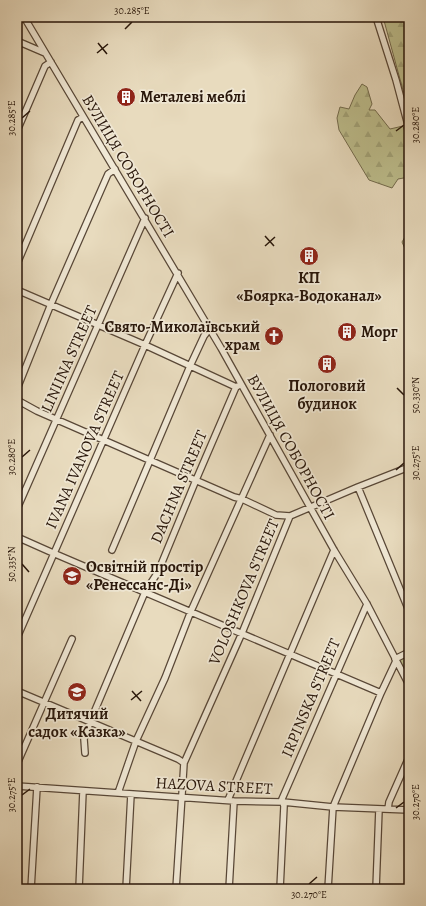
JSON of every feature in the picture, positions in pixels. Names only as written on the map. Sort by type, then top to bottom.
[{"type":"street","name":"ВУЛИЦЯ СОБОРНОСТІ","points":[[24,17],[210,328],[334,550],[366,604],[409,685]]},
{"type":"street","points":[[376,17],[396,80],[409,129]]},
{"type":"street","points":[[17,41],[46,54]]},
{"type":"street","points":[[17,131],[45,66],[51,62]]},
{"type":"street","points":[[17,264],[78,120],[83,117]]},
{"type":"street","points":[[17,389],[51,304],[108,174],[115,169]]},
{"type":"street","name":"LINIINA STREET","points":[[17,509],[145,218]]},
{"type":"street","name":"IVANA IVANOVA STREET","points":[[17,638],[53,553],[178,273]]},
{"type":"street","points":[[17,290],[145,345],[236,387],[242,384]]},
{"type":"street","points":[[112,550],[190,366],[204,336],[210,328]]},
{"type":"street","name":"DACHNA STREET","points":[[85,752],[84,739],[90,722],[145,592],[158,572],[236,387]]},
{"type":"street","points":[[17,400],[37,411],[276,515],[290,516]]},
{"type":"street","points":[[118,793],[136,741],[165,678],[191,611],[270,435]]},
{"type":"street","name":"VOLOSHKOVA STREET","points":[[176,889],[184,763],[242,633],[290,516],[358,486],[409,468]]},
{"type":"street","points":[[358,486],[409,611]]},
{"type":"street","points":[[17,537],[381,693]]},
{"type":"street","points":[[228,800],[289,653],[334,550]]},
{"type":"street","name":"IRPINSKA STREET","points":[[280,889],[284,806],[282,799],[366,604]]},
{"type":"street","points":[[17,764],[72,639]]},
{"type":"street","points":[[328,889],[333,807],[396,660],[409,652]]},
{"type":"street","points":[[17,691],[178,758],[184,763]]},
{"type":"street","points":[[388,809],[389,802],[409,757]]},
{"type":"street","name":"HAZOVA STREET","points":[[17,786],[234,801],[283,802],[333,807],[409,810]]},
{"type":"street","points":[[31,889],[37,788]]},
{"type":"street","points":[[79,889],[83,790]]},
{"type":"street","points":[[126,889],[131,794]]},
{"type":"street","points":[[230,889],[234,801]]},
{"type":"street","points":[[376,889],[379,809]]},
{"type":"green space","points":[[383,17],[409,17],[409,112]]},
{"type":"green space","points":[[362,84],[367,87],[372,104],[369,110],[375,110],[390,129],[403,126],[409,146],[409,177],[398,179],[392,188],[369,180],[339,130],[337,118],[340,107],[349,109]]},
{"type":"green space","points":[[409,230],[409,258],[402,242]]},
{"type":"green space","points":[[409,656],[409,679],[399,660]]},
{"type":"place","name":"Металеві меблі","points":[[126,97]]},
{"type":"place","name":"КП «Боярка-Водоканал»","points":[[309,256]]},
{"type":"place","name":"Морг","points":[[347,332]]},
{"type":"place","name":"Свято-Миколаївський храм","points":[[274,336]]},
{"type":"place","name":"Пологовий будинок","points":[[327,364]]},
{"type":"place","name":"Освітній простір «Ренессанс-Ді»","points":[[72,576]]},
{"type":"place","name":"Дитячий садок «Казка»","points":[[77,692]]}]
